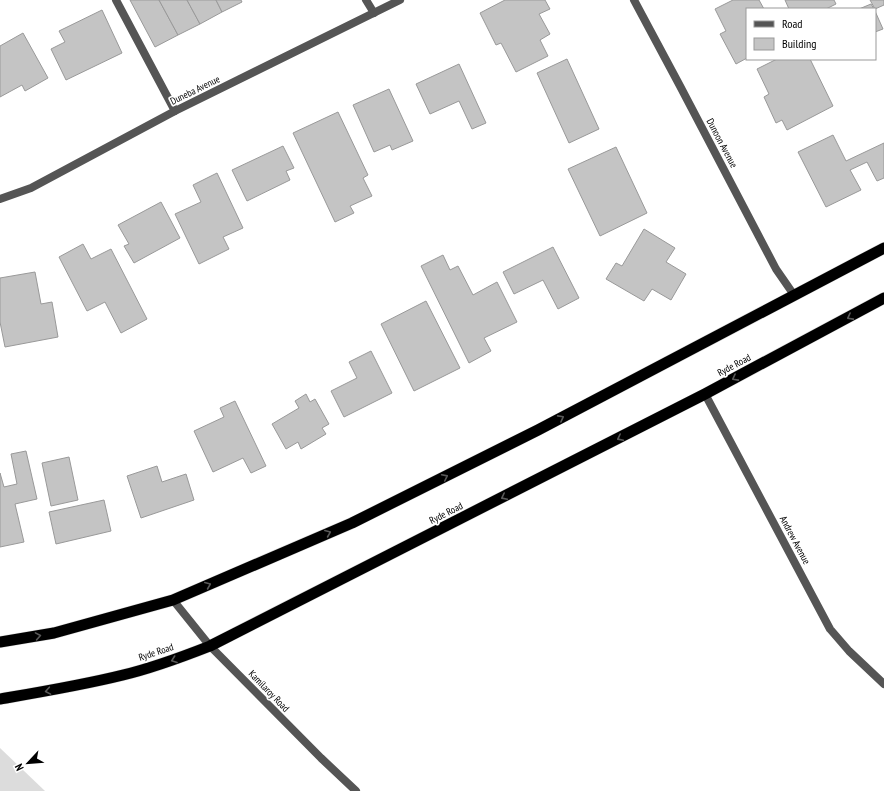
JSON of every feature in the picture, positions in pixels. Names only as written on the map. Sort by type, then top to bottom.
[{"type":"highway","points":[[0,642],[54,633],[173,600],[352,523],[538,430],[884,248]]},
{"type":"highway","name":"Ryde Road","points":[[0,699],[75,686],[125,675],[165,663],[210,646],[705,394],[884,298]]},
{"type":"street","points":[[116,0],[175,111]]},
{"type":"street","points":[[366,0],[374,13]]},
{"type":"street","name":"Duneba Avenue","points":[[0,199],[32,188],[175,111],[400,0]]},
{"type":"street","name":"Dunoon Avenue","points":[[634,0],[776,269],[794,295]]},
{"type":"street","name":"Andrew Avenue","points":[[705,394],[830,629],[849,651],[884,684]]},
{"type":"street","name":"Kamilaroy Road","points":[[173,600],[210,646],[321,758],[356,791]]},
{"type":"shaded area","points":[[0,748],[45,791],[0,791]]},
{"type":"building","points":[[130,0],[159,0],[178,35],[155,47]]},
{"type":"building","points":[[159,0],[187,0],[200,24],[178,35]]},
{"type":"building","points":[[187,0],[216,0],[222,12],[200,24]]},
{"type":"building","points":[[216,0],[241,0],[242,2],[222,12]]},
{"type":"building","points":[[505,0],[545,0],[550,9],[539,14],[550,34],[540,40],[548,56],[516,72],[501,43],[496,45],[480,13]]},
{"type":"building","points":[[733,0],[759,0],[763,8],[746,8],[746,59],[736,64],[720,34],[726,31],[715,9]]},
{"type":"building","points":[[785,0],[834,0],[836,4],[828,8],[789,8]]},
{"type":"building","points":[[870,0],[884,0],[884,5],[874,8]]},
{"type":"building","points":[[871,4],[873,8],[861,8]]},
{"type":"building","points":[[102,10],[122,53],[66,80],[51,49],[65,42],[59,31]]},
{"type":"building","points":[[876,13],[883,29],[876,32]]},
{"type":"building","points":[[23,33],[48,78],[25,91],[22,85],[0,97],[0,46]]},
{"type":"building","points":[[567,59],[599,129],[569,143],[537,73]]},
{"type":"building","points":[[775,60],[810,60],[833,106],[787,130],[782,120],[776,123],[764,97],[769,94],[757,69]]},
{"type":"building","points":[[459,64],[486,123],[472,129],[459,101],[430,114],[416,84]]},
{"type":"building","points":[[389,89],[413,141],[392,150],[390,145],[374,152],[353,105]]},
{"type":"building","points":[[338,112],[368,175],[363,178],[372,196],[350,206],[354,213],[335,222],[293,133]]},
{"type":"building","points":[[833,135],[846,161],[884,143],[884,178],[877,181],[867,162],[850,170],[861,190],[826,207],[798,152]]},
{"type":"building","points":[[283,146],[294,168],[286,171],[290,180],[247,201],[232,170]]},
{"type":"building","points":[[616,147],[647,213],[600,236],[568,169]]},
{"type":"building","points":[[217,173],[243,228],[223,237],[229,249],[199,264],[175,214],[201,202],[193,185]]},
{"type":"building","points":[[161,202],[180,238],[134,263],[124,246],[129,244],[118,225]]},
{"type":"building","points":[[644,229],[675,248],[666,262],[686,274],[671,300],[652,289],[644,301],[606,279],[616,263],[622,266]]},
{"type":"building","points":[[83,244],[91,259],[111,249],[147,319],[121,333],[105,302],[87,311],[59,257]]},
{"type":"building","points":[[553,247],[579,298],[558,309],[543,280],[514,294],[503,272]]},
{"type":"building","points":[[443,255],[450,270],[458,266],[473,295],[497,282],[517,322],[484,338],[491,351],[469,363],[421,266]]},
{"type":"building","points":[[35,272],[41,304],[52,302],[58,337],[5,347],[0,322],[0,278]]},
{"type":"building","points":[[426,301],[460,368],[414,391],[381,324]]},
{"type":"building","points":[[371,351],[392,393],[344,417],[331,391],[357,378],[349,362]]},
{"type":"building","points":[[306,394],[310,402],[315,399],[329,424],[322,428],[326,434],[301,449],[298,442],[286,449],[272,424],[299,408],[295,401]]},
{"type":"building","points":[[235,401],[266,466],[251,473],[243,458],[213,472],[194,431],[224,417],[220,408]]},
{"type":"building","points":[[26,451],[37,499],[15,504],[24,542],[0,547],[0,473],[4,487],[17,484],[11,454]]},
{"type":"building","points":[[69,457],[78,500],[51,506],[42,463]]},
{"type":"building","points":[[157,466],[162,482],[186,474],[194,500],[141,518],[127,476]]},
{"type":"building","points":[[104,500],[111,531],[56,544],[49,512]]}]
